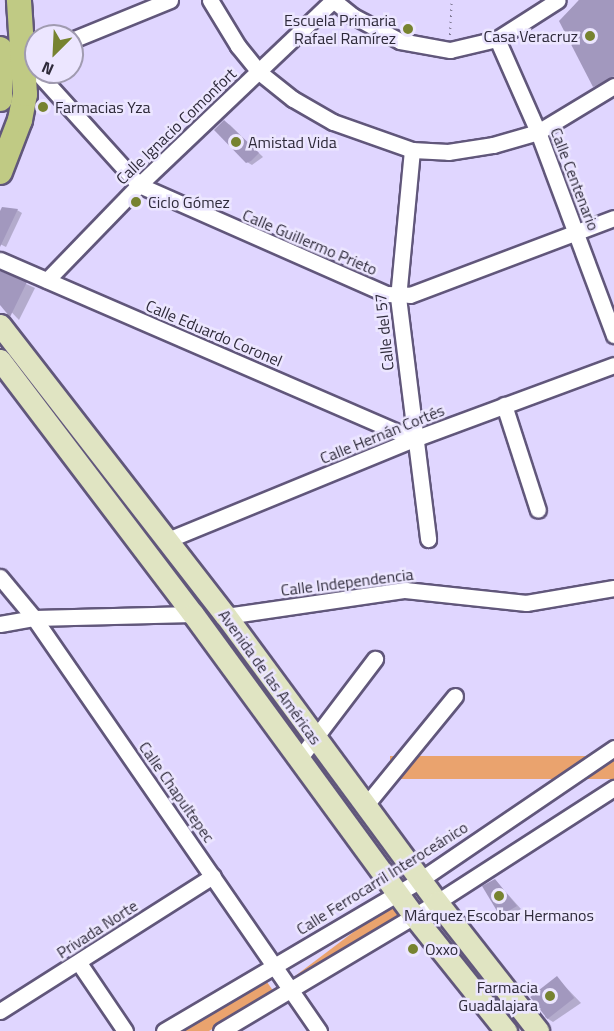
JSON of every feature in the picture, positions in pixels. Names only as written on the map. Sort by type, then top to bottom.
[{"type":"main road","points":[[19,0],[25,24]]},
{"type":"main road","points":[[0,99],[1,58]]},
{"type":"main road","points":[[0,172],[20,120],[29,84]]},
{"type":"main road","name":"Avenida de las Américas","points":[[0,325],[165,541],[226,616],[420,880],[538,1031]]},
{"type":"main road","name":"Avenida de las Américas","points":[[0,360],[193,614],[413,915],[506,1031]]},
{"type":"street","points":[[84,35],[171,0]]},
{"type":"street","points":[[210,0],[238,46],[259,72],[333,122],[412,150],[460,151],[538,132],[614,86]]},
{"type":"street","points":[[333,0],[360,21],[399,41],[450,50],[497,39],[558,0]]},
{"type":"street","name":"Calle Ignacio Comonfort","points":[[46,280],[139,185],[333,0]]},
{"type":"street","name":"Calle Centenario","points":[[497,39],[538,132],[614,335]]},
{"type":"street","points":[[1,58],[24,62]]},
{"type":"street","name":"Calle Guillermo Prieto","points":[[51,84],[139,185],[398,297]]},
{"type":"street","name":"Calle del 57","points":[[412,150],[398,297],[428,539]]},
{"type":"street","points":[[398,297],[614,218]]},
{"type":"street","name":"Calle Eduardo Coronel","points":[[0,260],[414,439]]},
{"type":"street","name":"Calle Hernán Cortés","points":[[165,541],[414,439],[614,365]]},
{"type":"street","points":[[504,405],[538,510]]},
{"type":"street","name":"Calle Chapultepec","points":[[0,578],[34,618],[319,1031]]},
{"type":"street","name":"Calle Independencia","points":[[226,616],[405,590],[526,603],[614,588]]},
{"type":"street","points":[[0,624],[34,618],[193,614]]},
{"type":"street","points":[[299,759],[375,659]]},
{"type":"street","points":[[365,806],[455,696]]},
{"type":"street","name":"Calle Ferrocarril Interoceánico","points":[[164,1031],[420,880],[614,748]]},
{"type":"street","points":[[221,1031],[288,988],[437,902],[614,788]]},
{"type":"street","name":"Privada Norte","points":[[0,1011],[213,876]]},
{"type":"street","points":[[79,963],[125,1031]]},
{"type":"path","points":[[450,50],[452,0]]},
{"type":"shaded area","points":[[390,756],[614,756],[614,779],[390,779]]},
{"type":"shaded area","points":[[392,903],[404,919],[300,997],[288,981]]},
{"type":"shaded area","points":[[267,982],[274,992],[209,1031],[183,1031]]},
{"type":"building","name":"Casa Veracruz","points":[[579,0],[614,0],[614,76],[593,87],[559,21]]},
{"type":"building","name":"Amistad Vida","points":[[224,120],[259,153],[251,161],[246,163],[214,130]]},
{"type":"building","points":[[2,207],[18,209],[0,247],[0,211]]},
{"type":"building","points":[[0,271],[27,282],[10,317],[0,305]]},
{"type":"building","name":"Márquez Escobar Hermanos","points":[[495,879],[517,906],[500,916],[482,886]]},
{"type":"building","name":"Farmacia Guadalajara","points":[[557,976],[574,998],[547,1019],[530,997]]},
{"type":"place","name":"Escuela Primaria Rafael Ramírez","points":[[408,29]]},
{"type":"place","name":"Casa Veracruz","points":[[590,36]]},
{"type":"place","name":"Farmacias Yza","points":[[43,107]]},
{"type":"place","name":"Amistad Vida","points":[[236,142]]},
{"type":"place","name":"Ciclo Gómez","points":[[136,202]]},
{"type":"place","name":"Márquez Escobar Hermanos","points":[[499,896]]},
{"type":"place","name":"Oxxo","points":[[413,949]]},
{"type":"place","name":"Farmacia Guadalajara","points":[[550,996]]}]
